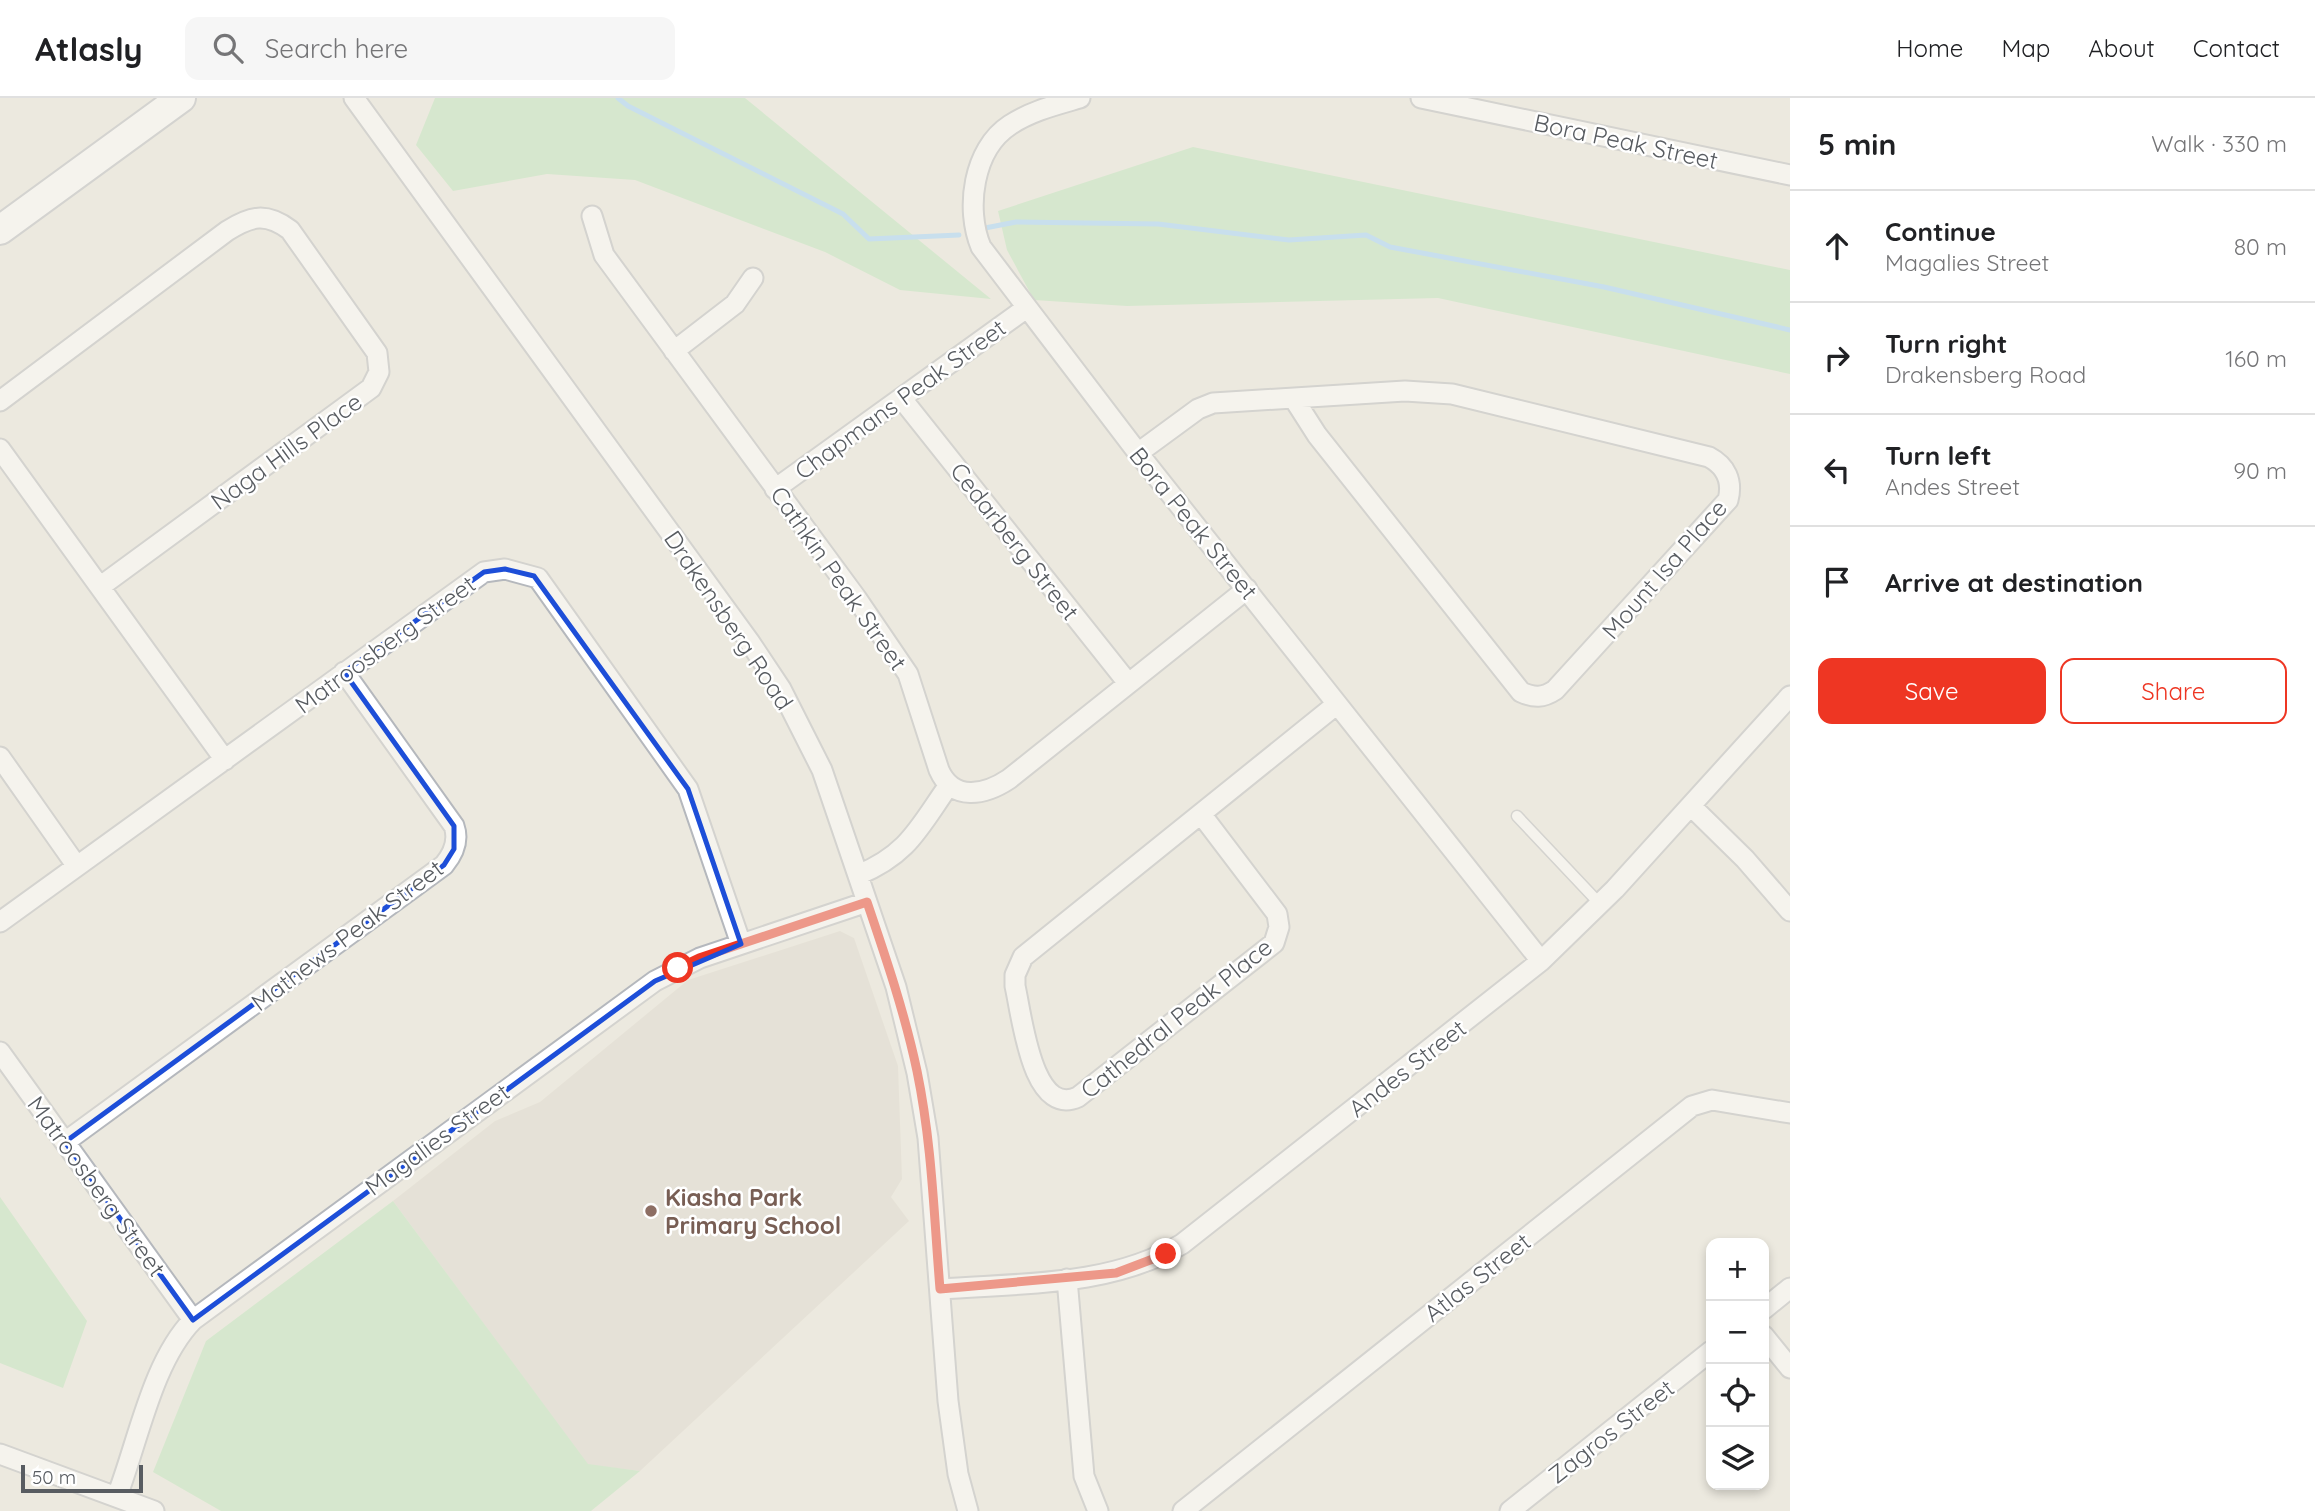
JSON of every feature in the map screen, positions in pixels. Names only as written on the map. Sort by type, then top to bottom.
[{"type":"street","points":[[0,230],[181,98]]},
{"type":"street","name":"Drakensberg Road","points":[[354,98],[775,680],[822,770],[896,987],[917,1073],[928,1138],[948,1401],[958,1474],[968,1511]]},
{"type":"street","name":"Bora Peak Street","points":[[1080,98],[1030,113],[1008,126],[992,142],[978,174],[973,208],[976,234],[989,261],[1541,961]]},
{"type":"street","name":"Bora Peak Street","points":[[1421,98],[1451,101],[1790,175]]},
{"type":"street","name":"Naga Hills Place","points":[[0,401],[227,231],[245,220],[260,216],[272,218],[290,230],[377,353],[379,372],[371,388],[101,586]]},
{"type":"street","name":"Cathkin Peak Street","points":[[592,216],[604,255],[908,674],[939,770],[949,785]]},
{"type":"street","points":[[674,351],[735,304],[753,278]]},
{"type":"street","name":"Chapmans Peak Street","points":[[775,489],[1026,309]]},
{"type":"street","name":"Mount Isa Place","points":[[1138,453],[1198,409],[1213,403],[1405,391],[1452,394],[1709,457],[1724,468],[1731,487],[1730,493],[1728,500],[1662,575],[1555,690],[1541,697],[1528,695],[1521,692],[1490,655],[1317,435],[1294,399]]},
{"type":"street","name":"Cedarberg Street","points":[[902,399],[1128,683]]},
{"type":"street","points":[[0,449],[225,760]]},
{"type":"street","name":"Matroosberg Street","points":[[0,922],[484,572],[505,569],[538,578],[688,789],[741,944]]},
{"type":"street","points":[[858,875],[885,864],[904,848],[949,785],[968,793],[991,791],[1247,589]]},
{"type":"street","name":"Mathews Peak Street","points":[[65,1142],[444,865],[451,857],[456,837],[454,826],[344,672]]},
{"type":"street","name":"Andes Street","points":[[940,1289],[1067,1279],[1133,1268],[1182,1244],[1541,961],[1600,904],[1790,696]]},
{"type":"street","name":"Cathedral Peak Place","points":[[1201,814],[1278,914],[1276,939],[1253,961],[1079,1097],[1066,1101],[1052,1097],[1039,1082],[1015,986],[1015,975],[1023,957],[1337,704]]},
{"type":"street","points":[[0,757],[76,865]]},
{"type":"street","points":[[1691,806],[1787,900]]},
{"type":"street","name":"Magalies Street","points":[[117,1496],[163,1368],[177,1340],[193,1320],[655,981],[699,958],[867,902]]},
{"type":"street","name":"Matroosberg Street","points":[[0,1052],[193,1320]]},
{"type":"street","name":"Atlas Street","points":[[1183,1511],[1692,1106],[1712,1100],[1790,1113]]},
{"type":"street","points":[[1067,1279],[1084,1476],[1098,1511]]},
{"type":"street","points":[[1769,1305],[1790,1288]]},
{"type":"street","points":[[1769,1342],[1790,1368]]},
{"type":"street","name":"Zagros Street","points":[[1510,1511],[1706,1355]]},
{"type":"street","points":[[0,1454],[154,1511]]},
{"type":"lane","points":[[1517,816],[1600,904]]},
{"type":"highlighted area","points":[[505,569],[534,576],[688,789],[741,944],[655,981],[193,1320],[65,1142],[444,865],[454,849],[454,826],[344,672],[484,572]]},
{"type":"shaded area","name":"Kiasha Park Primary School","points":[[840,931],[854,938],[898,1066],[902,1179],[891,1197],[909,1221],[640,1471],[588,1465],[393,1201],[495,1121],[540,1102],[688,980]]},
{"type":"green space","points":[[435,98],[745,98],[991,299],[900,290],[825,252],[635,180],[547,174],[453,191],[416,145]]},
{"type":"green space","points":[[1193,147],[1790,270],[1790,374],[1438,298],[1127,306],[1034,300],[1007,250],[998,211]]},
{"type":"green space","points":[[0,1197],[87,1321],[63,1388],[0,1363]]},
{"type":"green space","points":[[393,1201],[588,1464],[640,1471],[591,1511],[221,1511],[153,1472],[206,1341]]},
{"type":"waterway","points":[[618,98],[628,106],[843,214],[869,239],[959,235]]},
{"type":"waterway","points":[[985,228],[1016,222],[1158,224],[1289,240],[1366,235],[1390,247],[1604,287],[1790,330]]},
{"type":"place","name":"Kiasha Park Primary School","points":[[651,1211]]},
{"type":"route","points":[[678,968],[699,958],[867,902],[896,987],[917,1073],[928,1138],[940,1289],[1116,1273],[1166,1254]]}]
